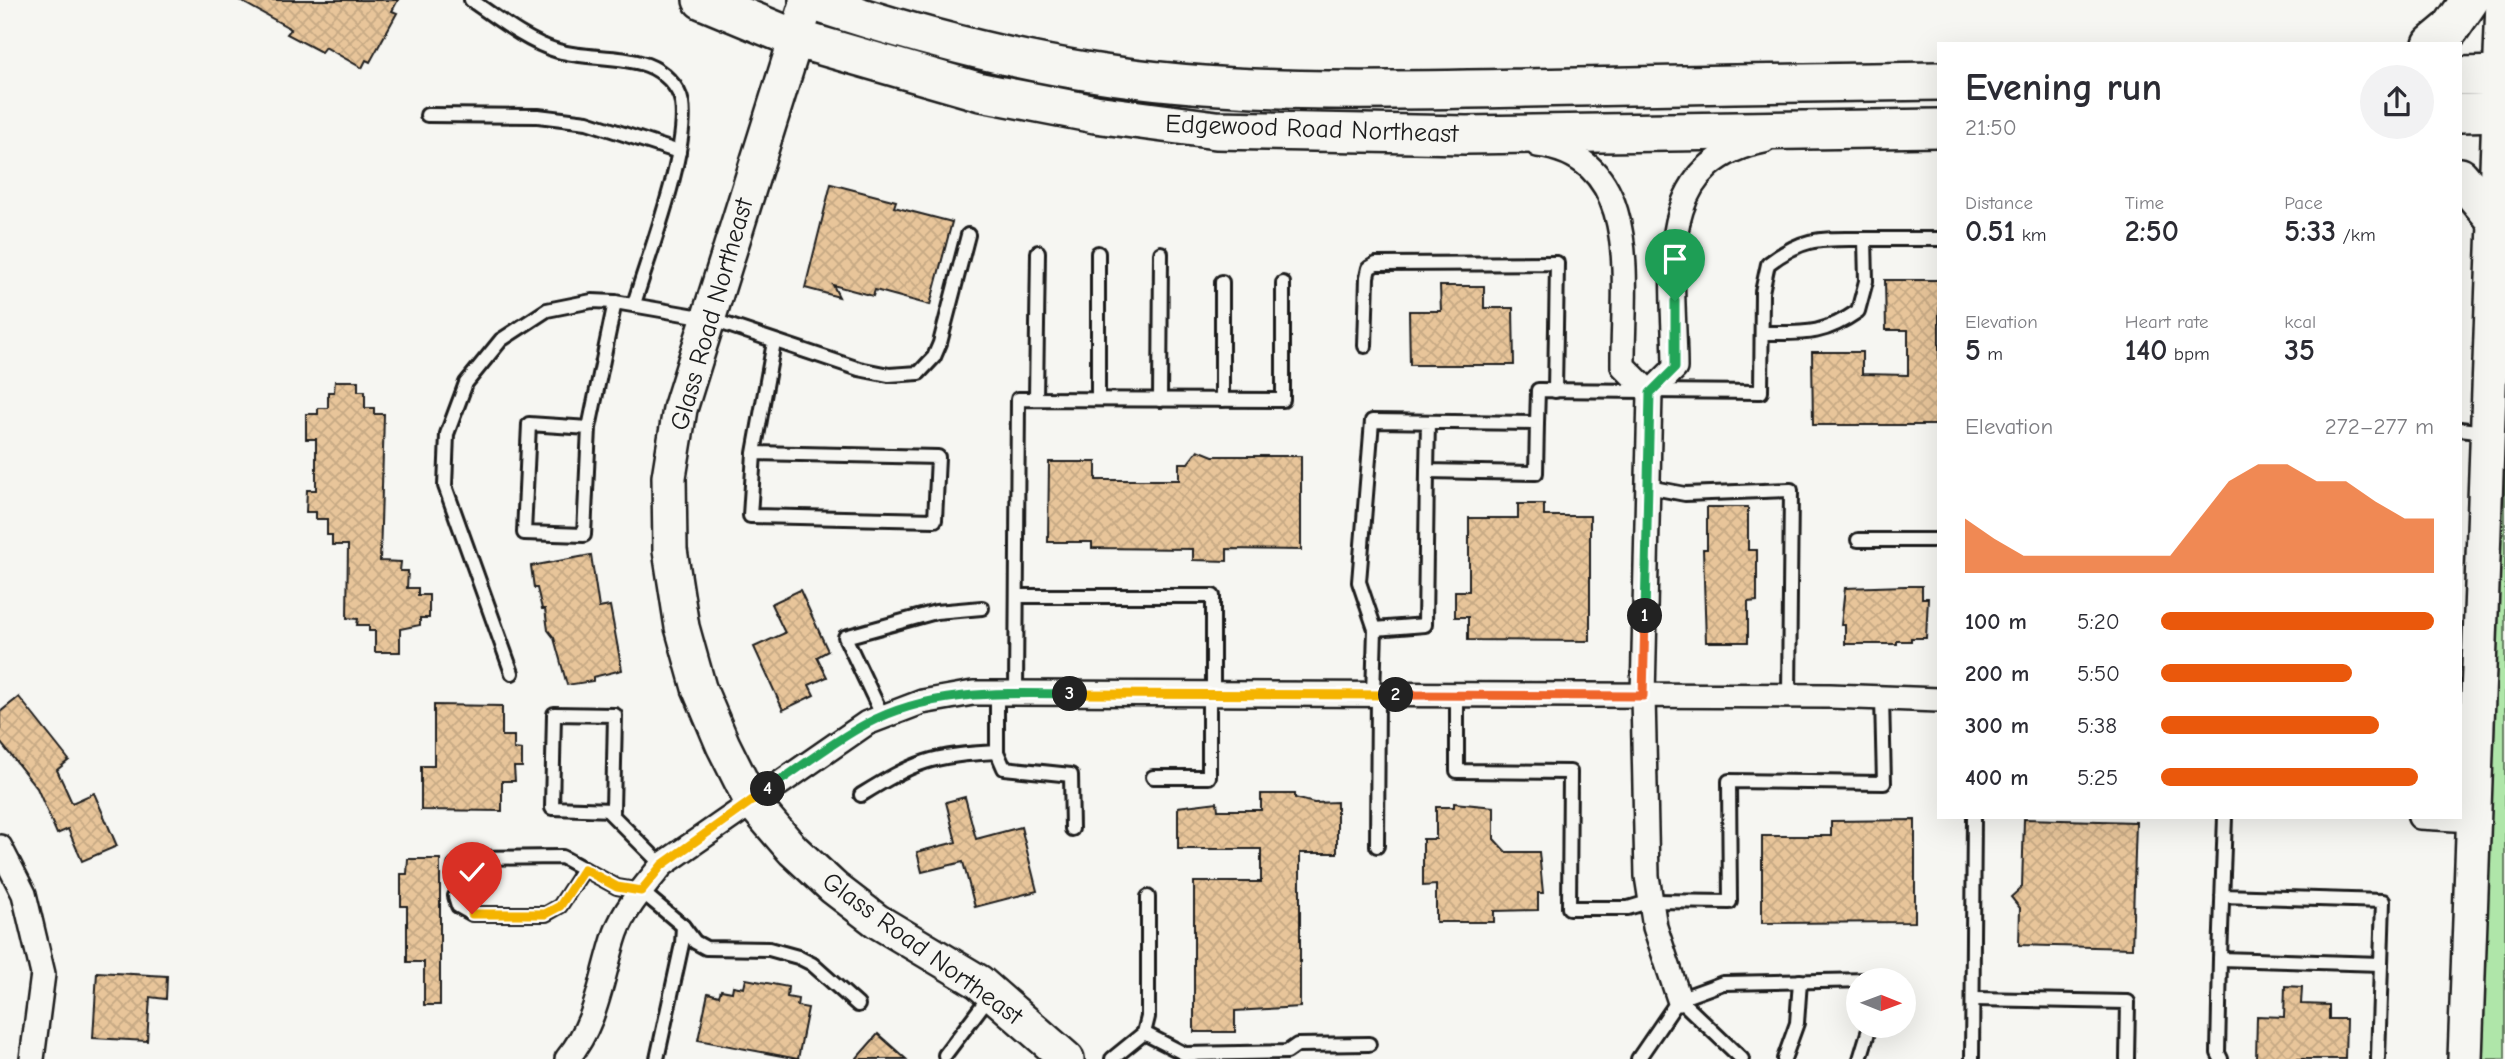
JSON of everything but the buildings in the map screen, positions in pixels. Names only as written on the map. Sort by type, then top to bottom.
[{"type":"main road","name":"Edgewood Road Northeast","points":[[702,0],[794,38],[981,92],[1095,114],[1216,130],[1466,135],[1937,128]]},
{"type":"main road","name":"Edgewood Road Northeast","points":[[808,0],[902,31],[995,55],[1094,73],[1237,87],[1377,91],[1937,81]]},
{"type":"main road","points":[[2434,42],[2450,29],[2470,0]]},
{"type":"main road","points":[[2462,76],[2502,75]]},
{"type":"main road","points":[[2462,113],[2502,112]]},
{"type":"main road","points":[[2462,179],[2500,213]]},
{"type":"street","name":"Glass Road Northeast","points":[[808,0],[680,409],[669,477],[670,550],[682,628],[699,688],[751,801],[793,850],[877,921],[992,993],[1067,1059]]},
{"type":"street","points":[[2465,1059],[2472,820],[2467,763],[2474,430],[2500,213],[2503,0]]},
{"type":"street","points":[[1679,999],[1655,927],[1647,876],[1643,696],[1650,393],[1675,368],[1674,233],[1683,198],[1705,167],[1740,146],[1812,132]]},
{"type":"street","points":[[1466,135],[1557,147],[1595,168],[1615,201],[1622,240],[1623,366],[1650,393]]},
{"type":"street","points":[[567,1059],[581,1042],[601,996],[617,931],[641,891],[662,865],[867,723],[922,702],[973,693],[1789,696],[1937,700]]},
{"type":"street","points":[[2455,819],[2472,820]]},
{"type":"street","points":[[0,847],[24,894],[43,974],[39,1057]]},
{"type":"lane","points":[[471,0],[541,46],[560,52],[645,65],[658,70],[679,93],[682,105],[679,152],[634,304]]},
{"type":"lane","points":[[427,115],[538,116],[587,122],[679,152]]},
{"type":"lane","points":[[512,673],[445,486],[447,434],[466,383],[501,340],[547,310],[592,301],[615,302],[707,318],[859,369],[889,375],[919,373],[934,357],[940,343],[968,235]]},
{"type":"lane","points":[[1427,471],[1536,473],[1538,390],[1761,392],[1762,292],[1768,264],[1793,245],[1816,239],[1937,239]]},
{"type":"lane","points":[[1762,333],[1800,333],[1834,328],[1858,311],[1866,281],[1865,239]]},
{"type":"lane","points":[[1036,399],[1038,252]]},
{"type":"lane","points":[[1098,253],[1098,399]]},
{"type":"lane","points":[[1160,400],[1161,253]]},
{"type":"lane","points":[[1365,346],[1367,276],[1369,268],[1376,264],[1557,262],[1555,391]]},
{"type":"lane","points":[[1222,282],[1222,400]]},
{"type":"lane","points":[[1072,829],[1071,775],[1004,768],[997,752],[1007,693],[1017,596],[1018,399],[1283,400],[1283,283]]},
{"type":"lane","points":[[589,428],[529,424],[524,533],[584,535],[589,428],[615,302]]},
{"type":"lane","points":[[754,453],[938,457],[935,520],[750,516],[754,453],[774,342]]},
{"type":"lane","points":[[1377,846],[1375,628],[1359,582],[1372,421],[1537,423]]},
{"type":"lane","points":[[1375,628],[1425,625],[1428,422]]},
{"type":"lane","points":[[1648,487],[1685,494],[1791,490],[1789,696]]},
{"type":"lane","points":[[1858,540],[1937,540]]},
{"type":"lane","points":[[1017,596],[1213,596],[1209,778],[1153,777]]},
{"type":"lane","points":[[883,717],[845,636],[936,612],[982,608]]},
{"type":"lane","points":[[1457,695],[1457,771],[1570,772],[1569,908],[1628,908],[1651,901],[1730,902],[1729,781],[1884,783],[1882,698]]},
{"type":"lane","points":[[607,810],[613,810],[615,715],[554,714],[552,808],[607,810],[662,865]]},
{"type":"lane","points":[[861,795],[902,770],[932,758],[997,752]]},
{"type":"lane","points":[[1972,1059],[1974,819]]},
{"type":"lane","points":[[2221,1059],[2218,1053],[2225,819]]},
{"type":"lane","points":[[454,882],[455,866],[465,858],[562,857],[617,887],[641,891],[683,926],[695,942],[706,948],[768,949],[798,957],[812,964],[858,1005]]},
{"type":"lane","points":[[454,897],[458,906],[472,914],[545,914],[560,906],[584,869]]},
{"type":"lane","points":[[1112,1059],[1144,1033],[1148,1017],[1149,897]]},
{"type":"lane","points":[[2222,897],[2383,901],[2378,1059]]},
{"type":"lane","points":[[657,1059],[682,944],[683,926]]},
{"type":"lane","points":[[2220,959],[2381,964]]},
{"type":"lane","points":[[1638,1059],[1679,999],[1723,983],[1846,980]]},
{"type":"lane","points":[[1784,1059],[1797,1023],[1800,981]]},
{"type":"lane","points":[[945,1055],[992,993]]},
{"type":"lane","points":[[1679,999],[1742,1059]]},
{"type":"lane","points":[[1974,999],[2128,1002],[2127,1059]]},
{"type":"lane","points":[[1144,1033],[1185,1054],[1258,1056],[1287,1052],[1297,1045],[1369,1044]]},
{"type":"lane","points":[[1860,1059],[1866,1038]]},
{"type":"green space","points":[[2505,112],[2505,1059],[2465,1059]]},
{"type":"route","points":[[472,914],[545,914],[560,906],[584,869],[617,887],[641,891],[662,865],[751,801],[867,723],[922,702],[973,693],[1643,696],[1650,393],[1675,368],[1675,301]]}]
